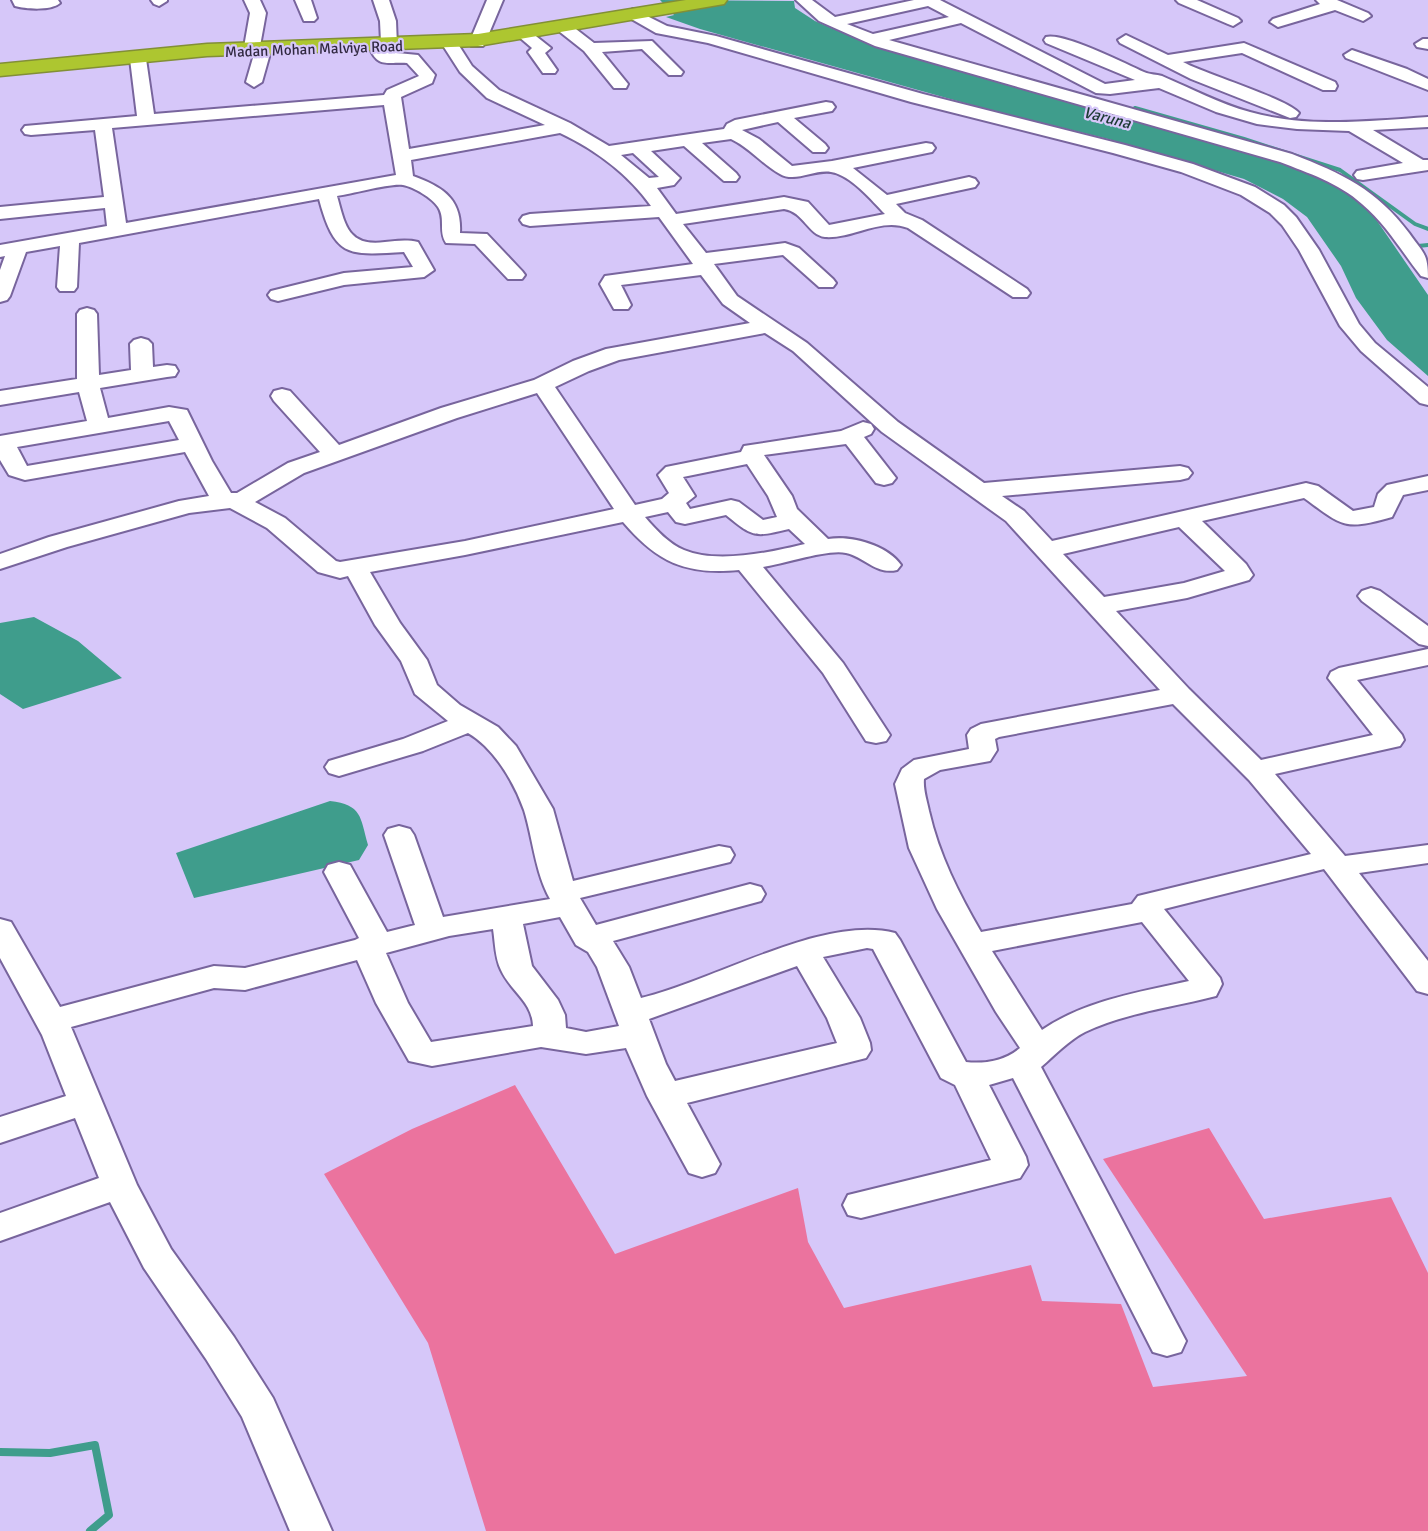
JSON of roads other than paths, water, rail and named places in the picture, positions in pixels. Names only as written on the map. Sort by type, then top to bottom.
[{"type":"highway","name":"Madan Mohan Malviya Road","points":[[0,72],[146,54],[477,41],[718,0]]},
{"type":"highway","name":"Madan Mohan Malviya Road","points":[[385,45],[450,44],[526,36],[629,15]]},
{"type":"highway","name":"Madan Mohan Malviya Road","points":[[0,72],[257,49]]},
{"type":"street","points":[[20,0],[23,5],[52,3]]},
{"type":"street","points":[[252,0],[258,13],[254,82]]},
{"type":"street","points":[[303,0],[309,18]]},
{"type":"street","points":[[381,0],[388,21],[381,57],[412,58],[427,75],[426,79],[420,83],[396,91],[392,99],[405,175],[402,179]]},
{"type":"street","points":[[477,41],[495,0]]},
{"type":"street","points":[[804,0],[812,9],[834,22],[872,39],[972,71],[1286,158],[1315,170],[1344,183],[1368,199],[1428,272]]},
{"type":"street","points":[[834,22],[929,0],[963,18],[1007,55],[1029,53],[1102,88],[1117,90],[1185,75]]},
{"type":"street","points":[[1184,0],[1233,21]]},
{"type":"street","points":[[1278,22],[1331,3],[1363,16]]},
{"type":"street","points":[[629,15],[662,30],[710,39],[917,99],[1187,168],[1248,191],[1277,209],[1289,220],[1309,250],[1350,326],[1368,347],[1428,398]]},
{"type":"street","points":[[872,39],[963,18]]},
{"type":"street","points":[[566,29],[590,48],[621,84]]},
{"type":"street","points":[[526,36],[543,48],[536,52],[549,70]]},
{"type":"street","points":[[972,71],[1007,55],[1052,40],[1087,37]]},
{"type":"street","points":[[1052,40],[1100,58],[1150,81],[1162,83],[1256,119],[1352,124],[1428,122]]},
{"type":"street","points":[[1126,40],[1197,76],[1273,104],[1310,123]]},
{"type":"street","points":[[450,44],[466,69],[493,94],[564,127],[606,152],[645,184],[730,300],[800,347],[886,423],[977,491],[1015,516],[1179,695],[1255,770],[1335,863],[1428,983]]},
{"type":"street","points":[[590,48],[646,44],[675,72]]},
{"type":"street","points":[[1167,60],[1244,48],[1329,86]]},
{"type":"street","points":[[1352,55],[1401,72],[1428,85]]},
{"type":"street","points":[[138,59],[146,120]]},
{"type":"street","points":[[31,130],[392,99]]},
{"type":"street","points":[[731,133],[735,126],[826,107]]},
{"type":"street","points":[[782,116],[819,148]]},
{"type":"street","points":[[103,124],[117,228]]},
{"type":"street","points":[[1352,124],[1424,165]]},
{"type":"street","points":[[401,156],[564,127]]},
{"type":"street","points":[[606,152],[731,133],[753,143],[787,171],[833,166],[926,148]]},
{"type":"street","points":[[688,140],[730,177]]},
{"type":"street","points":[[636,147],[671,178],[668,181],[645,184]]},
{"type":"street","points":[[1363,175],[1424,165]]},
{"type":"street","points":[[833,166],[855,177],[898,217],[915,224],[1020,293]]},
{"type":"street","points":[[0,296],[9,249],[402,179],[425,188],[446,206],[451,215],[450,234],[453,239],[480,238],[515,275]]},
{"type":"street","points":[[882,202],[969,183]]},
{"type":"street","points":[[278,295],[344,279],[417,273],[424,270],[411,246],[365,249],[356,248],[345,241],[340,235],[327,193]]},
{"type":"street","points":[[0,213],[114,201]]},
{"type":"street","points":[[530,220],[582,214],[668,216],[784,203],[801,207],[824,231],[898,217]]},
{"type":"street","points":[[67,286],[70,237]]},
{"type":"street","points":[[621,305],[610,284],[612,280],[785,249],[792,252],[826,283]]},
{"type":"street","points":[[87,314],[87,384],[99,426]]},
{"type":"street","points":[[0,562],[58,542],[187,506],[243,499],[296,468],[449,413],[542,385],[581,366],[614,354],[769,326]]},
{"type":"street","points":[[141,344],[142,375]]},
{"type":"street","points":[[0,398],[167,371]]},
{"type":"street","points":[[542,385],[571,423],[628,513],[661,547],[671,554],[701,561],[746,562],[823,547],[850,546],[888,565]]},
{"type":"street","points":[[282,396],[335,455]]},
{"type":"street","points":[[193,444],[25,473],[17,470],[2,443],[175,414],[181,417],[193,444],[230,502],[276,523],[327,567],[340,570],[356,569],[628,513],[676,497],[759,463]]},
{"type":"street","points":[[884,478],[850,434],[886,423]]},
{"type":"street","points":[[823,547],[786,512],[780,496],[752,451],[852,436]]},
{"type":"street","points":[[977,491],[1180,473]]},
{"type":"street","points":[[1047,550],[1306,490],[1310,490],[1346,517],[1359,519],[1383,512],[1390,494],[1395,490],[1428,483]]},
{"type":"street","points":[[676,497],[685,517],[731,507],[756,527],[761,528],[795,520]]},
{"type":"street","points":[[1098,606],[1187,590],[1240,575],[1237,569],[1184,518]]},
{"type":"street","points":[[746,562],[834,669],[876,735]]},
{"type":"street","points":[[356,569],[388,625],[414,660],[425,688],[450,711],[488,733],[502,746],[527,787],[538,809],[548,849],[565,899],[587,938],[600,945],[616,975],[664,1096],[702,1164]]},
{"type":"street","points":[[1371,596],[1428,638]]},
{"type":"street","points":[[1255,770],[1390,740],[1341,678],[1349,674],[1428,657]]},
{"type":"street","points":[[1167,1341],[1018,1024],[944,896],[926,857],[909,783],[912,774],[937,762],[980,755],[983,750],[981,735],[985,732],[1179,695]]},
{"type":"street","points":[[339,767],[413,745],[470,722]]},
{"type":"street","points":[[399,835],[432,930]]},
{"type":"street","points":[[339,872],[372,945],[392,1004],[421,1053],[432,1054],[491,1043],[550,1036],[586,1043],[634,1024],[667,1002],[762,966],[805,953],[878,938],[884,940],[953,1070],[968,1076],[982,1075],[1032,1057],[1074,1024],[1100,1014],[1205,988],[1204,978],[1146,907],[1157,900],[1335,863],[1428,854]]},
{"type":"street","points":[[51,1021],[214,977],[224,976],[238,981],[432,930],[506,915],[719,855]]},
{"type":"street","points":[[587,938],[750,894]]},
{"type":"street","points":[[973,944],[1149,911]]},
{"type":"street","points":[[506,915],[516,969],[542,1000],[549,1015],[550,1036]]},
{"type":"street","points":[[0,929],[59,1035],[119,1185],[157,1258],[259,1410],[311,1531]]},
{"type":"street","points":[[664,1096],[854,1050],[855,1043],[836,1004],[805,953]]},
{"type":"street","points":[[861,1205],[1007,1169],[1010,1165],[1008,1157],[968,1076]]},
{"type":"street","points":[[0,1130],[86,1102]]},
{"type":"street","points":[[0,1227],[119,1185]]},
{"type":"water","name":"Varuna","points":[[660,0],[794,1],[795,8],[815,21],[857,39],[1058,99],[1250,150],[1347,191],[1371,212],[1428,295],[1428,376],[1387,340],[1356,298],[1341,266],[1307,217],[1283,199],[1244,179],[1108,139],[993,111],[700,29],[666,17],[674,15]]},
{"type":"water","points":[[34,617],[78,641],[122,678],[23,709],[0,694],[0,623]]},
{"type":"water","points":[[330,801],[348,805],[361,819],[368,845],[359,860],[194,898],[176,853]]},
{"type":"waterway","name":"Varuna","points":[[1135,108],[1244,139],[1340,170],[1415,224],[1428,229]]},
{"type":"waterway","points":[[1418,246],[1428,245]]},
{"type":"waterway","points":[[0,1452],[50,1453],[95,1445],[109,1515],[90,1531]]}]
